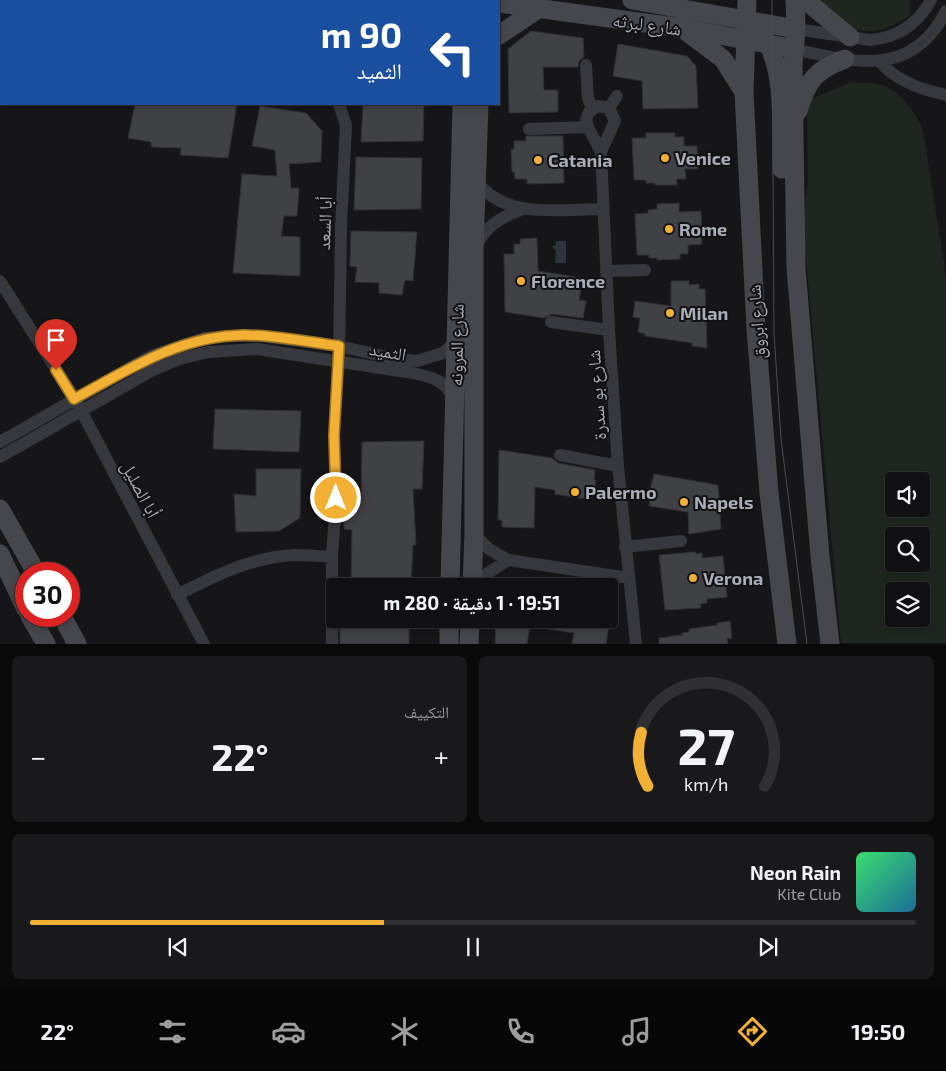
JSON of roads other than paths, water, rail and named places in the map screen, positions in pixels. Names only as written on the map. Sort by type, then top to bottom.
[{"type":"street","name":"شارع لبرثه","points":[[632,0],[692,10],[747,30]]},
{"type":"street","points":[[692,10],[714,0]]},
{"type":"street","name":"شارع ابروق","points":[[748,0],[744,92],[756,329],[769,493],[786,644]]},
{"type":"street","points":[[756,0],[766,24],[795,49]]},
{"type":"street","points":[[795,0],[796,29],[792,65],[796,268],[819,546],[830,644]]},
{"type":"street","points":[[805,0],[850,37]]},
{"type":"street","points":[[796,29],[870,40],[894,35],[920,18],[931,0]]},
{"type":"street","name":"شارع لبرثه","points":[[500,3],[682,28],[747,30],[766,24],[796,29]]},
{"type":"street","points":[[500,34],[538,9]]},
{"type":"street","points":[[747,30],[768,44],[845,59],[880,62],[898,57],[916,47],[930,35],[946,11]]},
{"type":"street","points":[[682,28],[723,59],[744,92]]},
{"type":"street","points":[[768,44],[772,53],[780,90],[786,247],[796,268]]},
{"type":"street","points":[[794,122],[803,93],[814,77],[820,71],[845,59]]},
{"type":"street","points":[[880,62],[887,71],[908,82],[946,95]]},
{"type":"street","points":[[586,65],[588,98],[592,109]]},
{"type":"street","points":[[529,129],[588,127],[586,118],[592,109],[598,106],[609,108],[617,96]]},
{"type":"street","name":"أبا السعد","points":[[339,105],[346,125],[341,227],[339,346]]},
{"type":"street","name":"شارع المرونه","points":[[450,578],[462,105]]},
{"type":"street","name":"شارع المرونه","points":[[473,578],[474,249],[479,105]]},
{"type":"street","name":"شارع بو سدرة","points":[[601,152],[615,124],[614,114],[609,108]]},
{"type":"street","name":"شارع بو سدرة","points":[[588,127],[601,152],[602,209],[618,466],[636,644]]},
{"type":"street","points":[[477,182],[497,201],[523,209],[602,209]]},
{"type":"street","points":[[474,249],[488,226],[504,216],[523,209]]},
{"type":"street","points":[[606,271],[645,270]]},
{"type":"street","points":[[0,281],[77,405]]},
{"type":"street","points":[[552,322],[609,330]]},
{"type":"street","name":"الثميد","points":[[0,457],[151,356],[205,338],[246,335],[339,346],[396,359],[417,361],[443,354],[456,341]]},
{"type":"street","points":[[332,644],[332,557],[336,498],[334,435],[339,346]]},
{"type":"street","name":"الثميد","points":[[0,442],[154,370],[180,359],[208,352],[257,350],[339,360],[429,376],[445,384],[455,402]]},
{"type":"street","name":"أبا الصليل","points":[[77,405],[204,644]]},
{"type":"street","points":[[560,455],[618,466]]},
{"type":"street","points":[[0,509],[30,562]]},
{"type":"street","points":[[474,534],[489,549],[508,560],[629,578]]},
{"type":"street","points":[[625,547],[681,541]]},
{"type":"street","points":[[0,554],[15,586]]},
{"type":"street","points":[[177,595],[219,574],[250,562],[294,555],[332,557]]},
{"type":"street","points":[[481,578],[508,560]]},
{"type":"street","points":[[36,627],[46,644]]},
{"type":"street","points":[[68,627],[77,644]]},
{"type":"street","points":[[448,644],[449,628]]},
{"type":"street","points":[[469,644],[470,628]]},
{"type":"tram line","points":[[772,0],[774,334],[781,439],[807,644]]},
{"type":"place","name":"Venice","points":[[665,158]]},
{"type":"place","name":"Catania","points":[[538,160]]},
{"type":"place","name":"Rome","points":[[669,229]]},
{"type":"place","name":"Florence","points":[[521,281]]},
{"type":"place","name":"Milan","points":[[670,313]]},
{"type":"place","name":"Palermo","points":[[575,492]]},
{"type":"place","name":"Napels","points":[[684,502]]},
{"type":"place","name":"Verona","points":[[693,578]]}]
